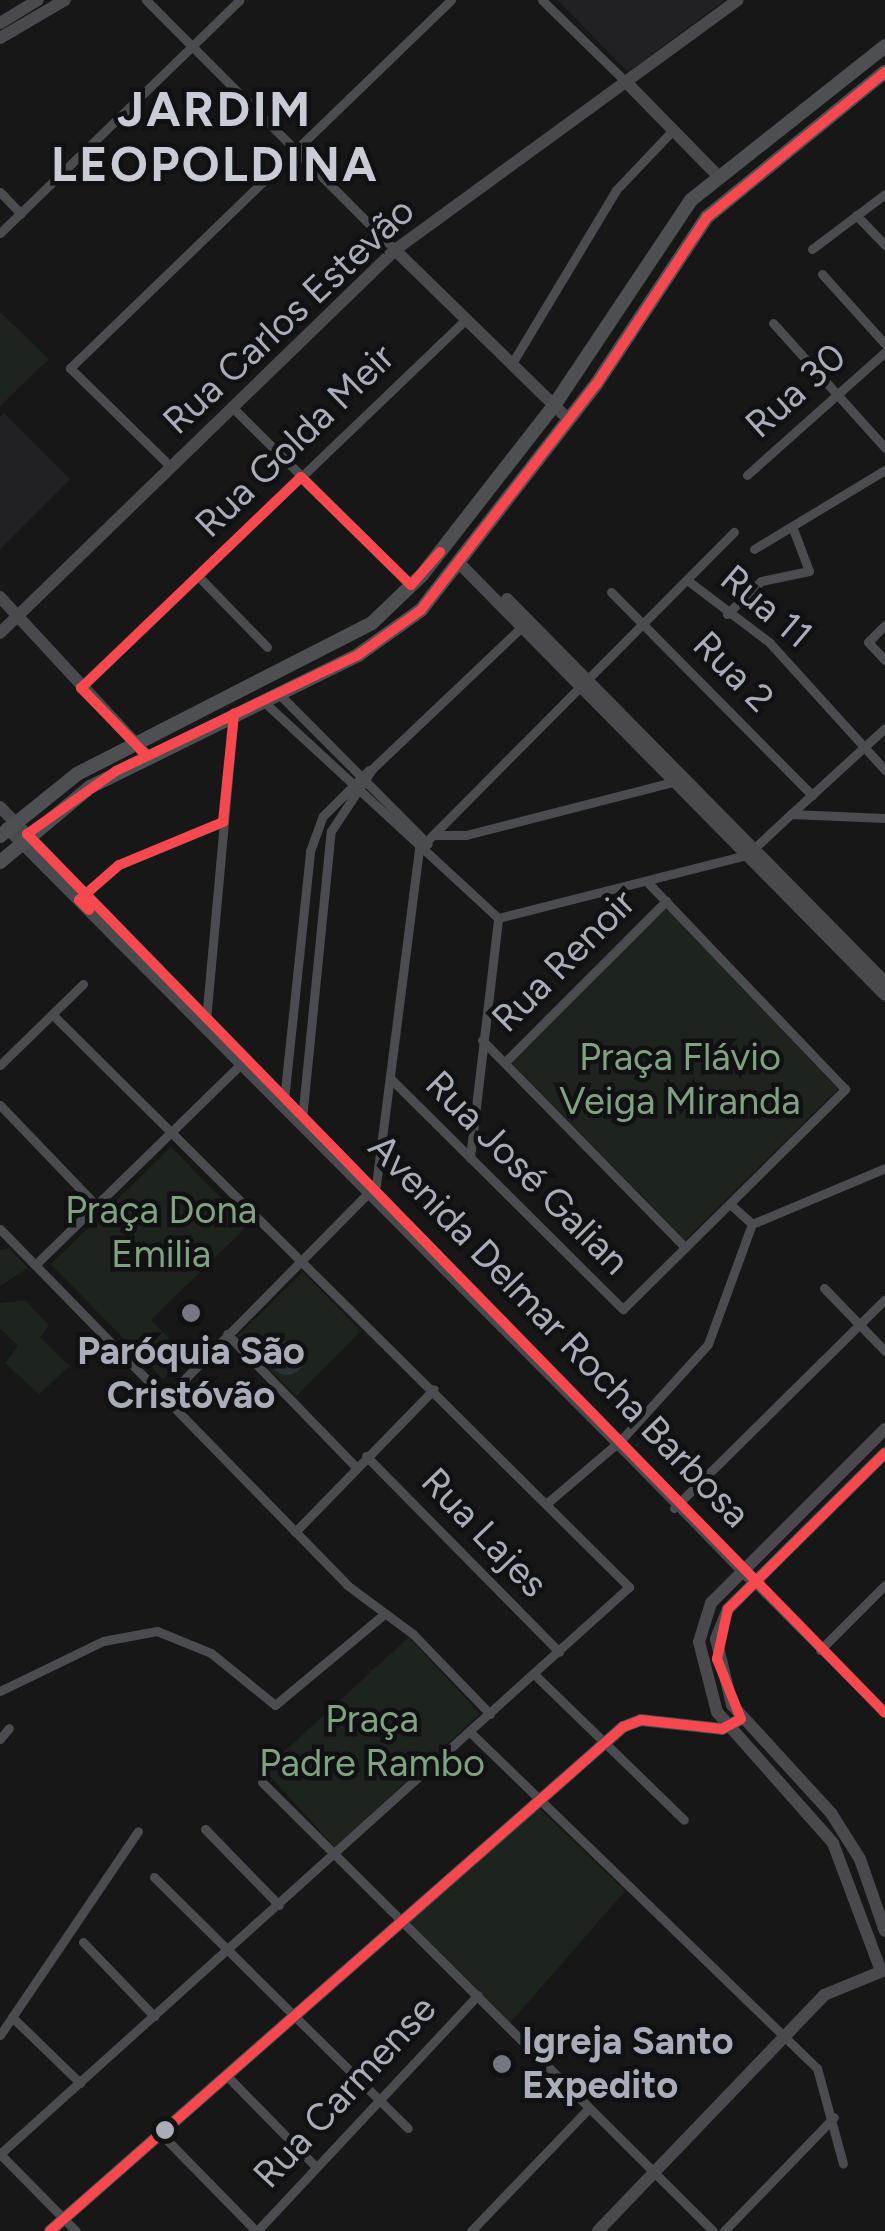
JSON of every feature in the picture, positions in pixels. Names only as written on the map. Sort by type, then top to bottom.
[{"type":"main road","points":[[7,828],[138,741],[319,654],[411,586],[554,407],[716,174],[885,46]]},
{"type":"main road","points":[[0,862],[24,837],[147,756],[382,641],[463,560],[569,420],[714,210],[885,72]]},
{"type":"street","points":[[0,22],[38,0]]},
{"type":"street","points":[[0,38],[65,0]]},
{"type":"street","points":[[146,0],[569,420]]},
{"type":"street","points":[[0,234],[240,0]]},
{"type":"street","points":[[170,466],[70,368],[452,0]]},
{"type":"street","points":[[542,0],[716,174]]},
{"type":"street","name":"Rua Carlos Estevão","points":[[0,633],[395,250],[738,0]]},
{"type":"street","points":[[511,365],[616,190],[673,130]]},
{"type":"street","points":[[0,192],[21,214]]},
{"type":"street","points":[[812,249],[885,194]]},
{"type":"street","points":[[856,215],[885,245]]},
{"type":"street","points":[[822,274],[885,344]]},
{"type":"street","name":"Rua Golda Meir","points":[[81,688],[465,320]]},
{"type":"street","points":[[773,323],[836,398],[885,448]]},
{"type":"street","name":"Rua 30","points":[[747,475],[885,352]]},
{"type":"street","points":[[231,406],[411,586]]},
{"type":"street","points":[[754,549],[885,470]]},
{"type":"street","points":[[726,614],[761,582],[809,571],[792,526]]},
{"type":"street","points":[[164,1400],[372,1189],[427,842],[586,686],[734,532]]},
{"type":"street","points":[[463,560],[838,941],[885,995]]},
{"type":"street","points":[[198,576],[267,648]]},
{"type":"street","name":"Rua 11","points":[[687,580],[726,614],[769,642],[885,770]]},
{"type":"street","name":"Rua 2","points":[[612,592],[812,795]]},
{"type":"street","points":[[0,597],[81,688],[138,741],[147,756]]},
{"type":"street","points":[[284,1102],[301,910],[316,830],[350,788],[525,624]]},
{"type":"street","points":[[885,626],[868,642],[885,660]]},
{"type":"street","points":[[278,694],[498,918]]},
{"type":"street","points":[[264,701],[350,788],[427,842],[679,780]]},
{"type":"street","points":[[206,1030],[234,714]]},
{"type":"street","points":[[498,918],[648,882],[750,852],[885,728]]},
{"type":"street","points":[[302,1120],[318,912],[331,831],[350,788]]},
{"type":"street","name":"Avenida Delmar Rocha Barbosa","points":[[0,807],[7,828],[24,837],[206,1030],[245,1060]]},
{"type":"street","points":[[791,814],[885,818]]},
{"type":"street","points":[[82,897],[119,865],[223,822]]},
{"type":"street","points":[[482,1040],[685,1247],[846,1089],[648,882]]},
{"type":"street","name":"Avenida Delmar Rocha Barbosa","points":[[82,897],[206,1014],[284,1102],[754,1582]]},
{"type":"street","name":"Rua Renoir","points":[[504,1062],[666,901]]},
{"type":"street","points":[[301,910],[318,912]]},
{"type":"street","points":[[470,1158],[498,918]]},
{"type":"street","points":[[838,941],[885,982]]},
{"type":"street","points":[[0,1065],[83,984]]},
{"type":"street","points":[[53,1014],[299,1261],[434,1389],[628,1587],[335,1856],[0,2154],[76,2231]]},
{"type":"street","points":[[291,1027],[308,1028]]},
{"type":"street","points":[[36,1264],[245,1060]]},
{"type":"street","name":"Rua José Galian","points":[[391,1079],[621,1310],[685,1247]]},
{"type":"street","points":[[0,1106],[96,1205]]},
{"type":"street","points":[[546,1504],[618,1443],[708,1344],[752,1224],[885,1168]]},
{"type":"street","points":[[730,1204],[752,1224]]},
{"type":"street","points":[[0,1230],[295,1532],[490,1714]]},
{"type":"street","points":[[824,1288],[885,1351]]},
{"type":"street","points":[[678,1504],[885,1298]]},
{"type":"street","points":[[227,1334],[356,1466]]},
{"type":"street","points":[[295,1532],[434,1389]]},
{"type":"street","points":[[885,1429],[712,1603],[699,1642],[707,1691],[825,1816],[885,1931]]},
{"type":"street","points":[[734,1723],[719,1675],[716,1639],[728,1609],[885,1452]]},
{"type":"street","name":"Rua Lajes","points":[[366,1456],[558,1652]]},
{"type":"street","points":[[754,1582],[885,1712]]},
{"type":"street","points":[[820,1650],[885,1586]]},
{"type":"street","points":[[0,1690],[103,1642],[157,1631],[211,1653],[275,1705],[383,1615]]},
{"type":"street","points":[[534,1674],[684,1820]]},
{"type":"street","points":[[50,2231],[164,2136],[604,1741],[641,1720],[734,1723]]},
{"type":"street","points":[[0,1738],[9,1728]]},
{"type":"street","points":[[470,1732],[817,2068],[834,2116],[843,2164]]},
{"type":"street","points":[[262,1782],[713,2231]]},
{"type":"street","points":[[204,1829],[279,1905]]},
{"type":"street","points":[[0,2034],[138,1831]]},
{"type":"street","points":[[154,1876],[408,2128]]},
{"type":"street","points":[[598,2231],[824,1995],[884,1974],[876,1911]]},
{"type":"street","points":[[83,1942],[154,2016]]},
{"type":"street","name":"Rua Carmense","points":[[256,2231],[478,1995]]},
{"type":"street","points":[[12,2017],[80,2083]]},
{"type":"street","points":[[228,2077],[316,2166]]},
{"type":"street","points":[[471,2231],[590,2108]]},
{"type":"street","points":[[724,2231],[834,2116]]},
{"type":"street","points":[[164,2136],[256,2231]]},
{"type":"shaded area","points":[[557,0],[725,0],[628,72]]},
{"type":"shaded area","points":[[4,413],[70,479],[0,549],[0,417]]},
{"type":"shaded area","points":[[287,1341],[299,1346],[304,1358],[299,1370],[287,1375],[275,1370],[270,1358],[275,1346]]},
{"type":"green space","points":[[0,312],[49,359],[0,406]]},
{"type":"green space","name":"Praça Flávio Veiga Miranda","points":[[666,908],[838,1089],[685,1240],[511,1062]]},
{"type":"green space","name":"Praça Dona Emilia","points":[[171,1147],[248,1225],[151,1320],[186,1356],[163,1379],[51,1264]]},
{"type":"green space","points":[[9,1248],[28,1268],[0,1286],[0,1250]]},
{"type":"green space","points":[[303,1272],[361,1331],[296,1396],[237,1336]]},
{"type":"green space","points":[[25,1300],[49,1325],[40,1337],[70,1366],[39,1394],[5,1363],[18,1346],[0,1328],[0,1303]]},
{"type":"green space","name":"Praça Padre Rambo","points":[[409,1637],[480,1714],[335,1847],[264,1770]]},
{"type":"green space","points":[[539,1808],[625,1891],[510,2023],[409,1923]]},
{"type":"transit line","points":[[885,72],[707,217],[597,383],[421,610],[358,655],[116,771],[27,834],[885,1713]]},
{"type":"transit line","points":[[147,756],[81,688],[301,477],[411,585],[440,552]]},
{"type":"transit line","points":[[89,910],[79,900],[119,865],[223,822],[234,714]]},
{"type":"transit line","points":[[50,2231],[623,1727],[641,1720],[722,1729],[741,1719],[717,1659],[728,1609],[885,1453]]},
{"type":"place","name":"Paróquia São Cristóvão","points":[[191,1313]]},
{"type":"place","name":"Igreja Santo Expedito","points":[[502,2064]]},
{"type":"district","name":"JARDIM LEOPOLDINA","points":[[215,136]]}]
